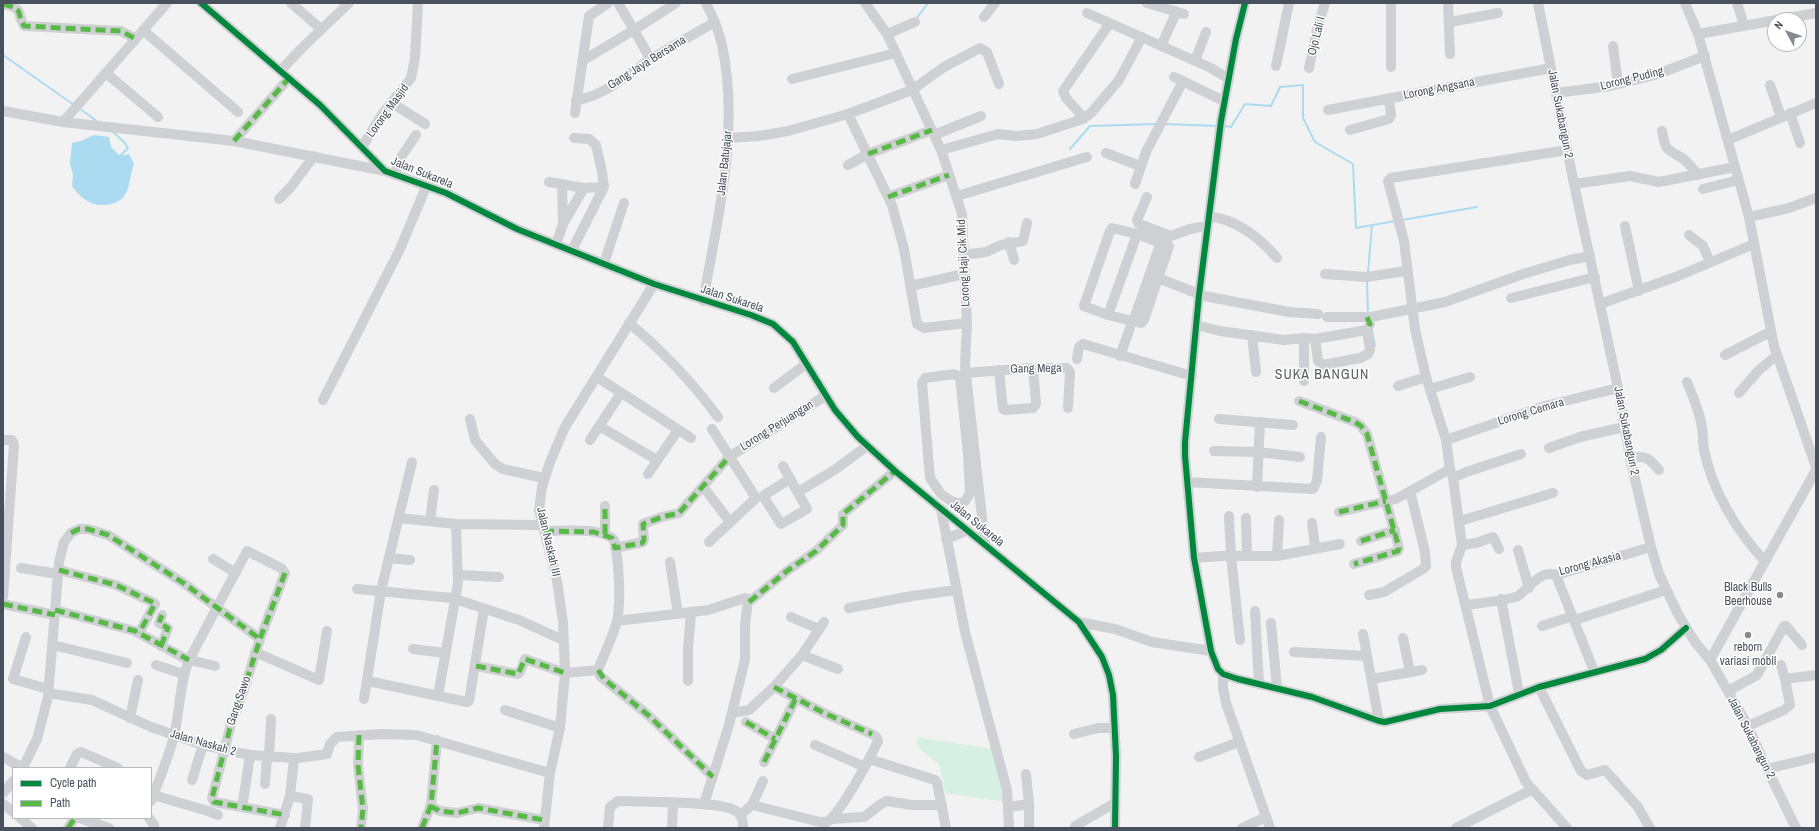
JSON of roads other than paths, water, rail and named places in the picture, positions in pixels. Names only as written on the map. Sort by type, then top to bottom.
[{"type":"street","points":[[63,122],[167,3]]},
{"type":"street","name":"Jalan Sukarela","points":[[201,3],[320,105],[385,171],[446,193],[517,229],[604,262],[654,284],[703,301],[752,315],[773,324],[793,342],[825,396],[843,422],[895,471],[1079,622],[1096,647],[1106,667],[1113,695],[1116,756],[1115,828]]},
{"type":"street","points":[[291,3],[321,29]]},
{"type":"street","points":[[280,71],[349,3]]},
{"type":"street","name":"Lorong Masjid","points":[[362,147],[411,78],[415,58],[418,3]]},
{"type":"street","points":[[575,113],[589,16],[608,3]]},
{"type":"street","points":[[618,3],[651,60]]},
{"type":"street","points":[[582,61],[676,3]]},
{"type":"street","name":"Jalan Batujajar","points":[[703,301],[722,194],[729,138],[727,82],[722,45],[716,22],[706,3]]},
{"type":"street","name":"Lorong Haji Cik Mid","points":[[865,3],[886,34],[896,53],[941,150],[957,196],[963,225],[962,255],[967,323],[965,373],[985,544]]},
{"type":"street","points":[[984,17],[995,3]]},
{"type":"street","points":[[1245,3],[1236,39],[1221,121],[1199,295],[1185,442],[1194,558],[1211,651],[1216,666],[1223,674],[1312,697],[1379,721],[1391,721],[1440,709],[1490,706],[1519,693],[1594,671],[1645,659],[1661,650],[1686,628]]},
{"type":"street","points":[[1276,66],[1289,3]]},
{"type":"street","name":"Ojo Lali I","points":[[1309,68],[1317,29],[1325,3]]},
{"type":"street","points":[[1391,67],[1392,3]]},
{"type":"street","points":[[1448,3],[1450,22],[1450,54]]},
{"type":"street","name":"Jalan Sukabangun 2","points":[[1538,3],[1574,184],[1618,388],[1630,458],[1652,547],[1666,590],[1686,628],[1710,660],[1748,726],[1796,828]]},
{"type":"street","points":[[1685,3],[1698,34],[1705,56],[1749,218],[1770,332],[1816,466]]},
{"type":"street","points":[[1737,3],[1744,25]]},
{"type":"street","points":[[3,4],[16,7],[20,12],[24,26],[121,31],[136,39]]},
{"type":"street","points":[[1154,4],[1180,13],[1161,46]]},
{"type":"street","points":[[1087,13],[1211,68],[1230,74]]},
{"type":"street","points":[[1450,22],[1498,13]]},
{"type":"street","points":[[1698,34],[1816,14]]},
{"type":"street","name":"Gang Jaya Bersama","points":[[576,100],[587,98],[601,92],[651,60],[716,22]]},
{"type":"street","points":[[886,34],[915,22]]},
{"type":"street","points":[[1083,119],[1066,98],[1063,91],[1110,23]]},
{"type":"street","points":[[143,30],[238,112]]},
{"type":"street","points":[[1195,61],[1206,32]]},
{"type":"street","points":[[941,150],[994,135],[1027,136],[1072,124],[1083,119],[1091,113],[1119,80],[1142,37]]},
{"type":"street","points":[[1614,46],[1618,84]]},
{"type":"street","points":[[729,138],[759,136],[788,131],[848,114],[912,90],[944,68],[980,48],[987,52],[999,84]]},
{"type":"street","points":[[792,79],[896,53]]},
{"type":"street","name":"Lorong Puding","points":[[1556,93],[1618,84],[1655,75],[1705,56]]},
{"type":"street","name":"Lorong Angsana","points":[[1328,110],[1551,68]]},
{"type":"street","points":[[106,72],[158,117]]},
{"type":"street","points":[[234,141],[289,78]]},
{"type":"street","points":[[1135,184],[1140,166],[1160,124],[1178,79],[1224,101]]},
{"type":"street","points":[[1770,85],[1800,143]]},
{"type":"street","points":[[1350,130],[1389,119],[1391,115],[1389,99]]},
{"type":"street","points":[[392,103],[425,124]]},
{"type":"street","points":[[1728,140],[1816,103]]},
{"type":"street","points":[[3,111],[63,122],[234,141],[385,171]]},
{"type":"street","points":[[848,114],[888,197],[902,238],[917,324],[920,327],[967,323]]},
{"type":"street","points":[[848,165],[868,154],[981,116]]},
{"type":"street","points":[[1662,131],[1668,151],[1684,160],[1698,175]]},
{"type":"street","points":[[395,175],[399,160],[416,135]]},
{"type":"street","points":[[572,250],[604,187],[596,144],[589,139],[574,138]]},
{"type":"street","points":[[1567,150],[1391,178],[1388,182],[1399,221],[1407,263],[1406,271],[1414,308],[1415,329],[1426,377],[1446,440],[1460,521],[1462,545],[1456,562],[1456,567],[1490,706],[1520,772],[1531,790],[1567,828]]},
{"type":"street","points":[[1106,153],[1140,166]]},
{"type":"street","points":[[279,199],[290,188],[314,156]]},
{"type":"street","points":[[957,196],[1087,157]]},
{"type":"street","points":[[1574,184],[1630,176],[1659,182],[1735,167]]},
{"type":"street","points":[[888,197],[949,175]]},
{"type":"street","points":[[1703,190],[1738,180]]},
{"type":"street","points":[[549,182],[584,188],[604,187]]},
{"type":"street","points":[[562,184],[563,224]]},
{"type":"street","points":[[323,400],[400,249],[426,187]]},
{"type":"street","points":[[556,244],[563,224],[584,188]]},
{"type":"street","points":[[1147,197],[1137,220],[1139,224],[1171,236],[1190,229],[1207,226]]},
{"type":"street","points":[[1749,218],[1789,208],[1816,198]]},
{"type":"street","points":[[604,262],[624,203]]},
{"type":"street","points":[[1209,216],[1226,219],[1247,231],[1262,242],[1277,258]]},
{"type":"street","points":[[962,255],[986,252],[1010,242],[1023,241],[1027,223]]},
{"type":"street","points":[[1625,226],[1639,291]]},
{"type":"street","points":[[1113,228],[1137,234],[1162,242],[1169,246],[1154,277],[1144,321],[1131,325],[1084,306],[1110,231],[1113,228]]},
{"type":"street","points":[[1108,315],[1137,234]]},
{"type":"street","points":[[1689,235],[1703,246],[1710,262]]},
{"type":"street","points":[[1010,242],[1014,260]]},
{"type":"street","points":[[1600,304],[1639,291],[1754,244]]},
{"type":"street","points":[[1154,277],[1199,295],[1289,312],[1323,316],[1369,317],[1445,302],[1523,274],[1570,260],[1590,256]]},
{"type":"street","points":[[1325,274],[1369,277],[1406,271]]},
{"type":"street","points":[[910,286],[964,274]]},
{"type":"street","points":[[1510,298],[1595,276]]},
{"type":"street","name":"Jalan Naskah III","points":[[544,824],[550,773],[560,728],[565,673],[563,640],[564,622],[557,580],[543,528],[539,504],[544,478],[565,426],[654,284]]},
{"type":"street","points":[[1315,339],[1319,363],[1323,366],[1360,358],[1368,354],[1370,345],[1367,330],[1370,324],[1369,317]]},
{"type":"street","points":[[629,323],[668,358],[699,391],[718,417]]},
{"type":"street","points":[[1120,356],[1131,325]]},
{"type":"street","points":[[1196,325],[1252,336],[1284,340],[1304,338],[1315,339],[1367,330]]},
{"type":"street","points":[[1725,355],[1770,332]]},
{"type":"street","points":[[1252,336],[1256,372]]},
{"type":"street","points":[[1304,338],[1304,381]]},
{"type":"street","points":[[1077,359],[1079,347],[1083,344],[1192,376]]},
{"type":"street","points":[[1739,393],[1760,370],[1777,355]]},
{"type":"street","points":[[774,388],[806,364]]},
{"type":"street","points":[[999,370],[1004,409],[1033,408],[1036,404],[1033,368]]},
{"type":"street","name":"Gang Mega","points":[[965,373],[1033,368],[1068,369],[1070,374],[1068,408]]},
{"type":"street","points":[[956,374],[960,377],[970,493],[961,504],[951,501],[938,491],[932,482],[929,472],[922,383],[925,378],[956,374]]},
{"type":"street","points":[[597,376],[690,438]]},
{"type":"street","points":[[1398,386],[1426,377]]},
{"type":"street","points":[[1430,389],[1470,377]]},
{"type":"street","points":[[1687,382],[1698,412],[1704,450],[1719,492],[1735,525],[1765,561]]},
{"type":"street","name":"Lorong Cemara","points":[[1446,440],[1545,406],[1618,388]]},
{"type":"street","points":[[590,440],[621,393]]},
{"type":"street","name":"Lorong Perjuangan","points":[[730,458],[825,396]]},
{"type":"street","points":[[1299,401],[1355,422],[1361,426],[1367,434],[1395,530],[1399,550],[1354,564]]},
{"type":"street","points":[[470,419],[476,440],[495,464],[503,469],[544,478]]},
{"type":"street","points":[[1219,419],[1293,425]]},
{"type":"street","points":[[1257,488],[1260,422]]},
{"type":"street","points":[[600,426],[657,460]]},
{"type":"street","points":[[1549,448],[1580,437],[1624,427]]},
{"type":"street","points":[[710,542],[756,498],[712,429]]},
{"type":"street","points":[[648,474],[678,430]]},
{"type":"street","points":[[1187,482],[1257,488],[1313,489],[1316,481],[1321,437]]},
{"type":"street","points":[[3,440],[13,442],[7,473],[3,597]]},
{"type":"street","points":[[798,492],[836,469],[867,446]]},
{"type":"street","points":[[1214,451],[1258,452],[1300,457]]},
{"type":"street","points":[[1339,512],[1396,499],[1410,491],[1452,474],[1466,472],[1521,454]]},
{"type":"street","points":[[1630,458],[1641,456],[1647,458],[1659,470]]},
{"type":"street","points":[[686,509],[705,489],[730,458]]},
{"type":"street","points":[[615,548],[643,542],[643,524],[679,513],[730,458]]},
{"type":"street","points":[[364,699],[381,592],[412,462]]},
{"type":"street","points":[[783,466],[807,510],[781,524],[763,496],[790,479]]},
{"type":"street","points":[[1710,660],[1816,470]]},
{"type":"street","points":[[704,804],[732,713],[745,659],[745,620],[749,602],[816,550],[844,525],[843,514],[895,471]]},
{"type":"street","points":[[705,489],[730,522]]},
{"type":"street","points":[[430,520],[434,490]]},
{"type":"street","points":[[931,500],[938,491]]},
{"type":"street","points":[[1369,596],[1384,592],[1426,566],[1425,552],[1410,491]]},
{"type":"street","points":[[1460,521],[1553,493]]},
{"type":"street","points":[[604,534],[606,506]]},
{"type":"street","points":[[941,509],[966,632],[1007,790],[1009,828]]},
{"type":"street","points":[[1229,516],[1231,556],[1240,640]]},
{"type":"street","points":[[399,518],[430,520],[456,524],[594,532],[604,534],[613,539],[618,593],[617,621],[598,670]]},
{"type":"street","points":[[1246,518],[1247,556]]},
{"type":"street","points":[[1277,556],[1280,520]]},
{"type":"street","points":[[438,696],[459,575],[456,524]]},
{"type":"street","points":[[1312,524],[1315,548]]},
{"type":"street","points":[[23,767],[37,739],[48,691],[59,572],[64,542],[71,533],[79,529],[88,529],[108,535],[157,565],[260,639]]},
{"type":"street","points":[[946,539],[968,530]]},
{"type":"street","points":[[1361,541],[1395,530]]},
{"type":"street","points":[[1462,545],[1476,543],[1493,537],[1499,549]]},
{"type":"street","points":[[1194,558],[1277,556],[1340,544]]},
{"type":"street","name":"Lorong Akasia","points":[[1466,606],[1516,597],[1541,576],[1551,573],[1556,575],[1652,547]]},
{"type":"street","points":[[1518,550],[1528,588]]},
{"type":"street","name":"Gang Sawo","points":[[236,573],[247,551],[284,572],[231,724],[212,798],[214,802],[285,815]]},
{"type":"street","points":[[213,558],[236,573],[216,608],[183,674],[174,735],[162,775],[152,798],[208,811],[218,815]]},
{"type":"street","points":[[389,558],[410,560]]},
{"type":"street","points":[[670,562],[678,614]]},
{"type":"street","points":[[21,568],[59,572],[116,585],[154,603],[139,633]]},
{"type":"street","points":[[459,575],[499,577]]},
{"type":"street","points":[[1556,575],[1594,671]]},
{"type":"street","points":[[357,589],[418,594],[455,599],[519,620],[563,640]]},
{"type":"street","points":[[849,608],[912,596],[957,590]]},
{"type":"street","points":[[1542,626],[1574,618],[1666,590]]},
{"type":"street","points":[[617,621],[714,609],[745,598],[747,598],[749,602]]},
{"type":"street","points":[[1501,599],[1519,693]]},
{"type":"street","points":[[3,604],[55,613],[139,633],[189,660],[215,666]]},
{"type":"street","points":[[368,681],[469,702],[484,609]]},
{"type":"street","points":[[1254,611],[1259,684]]},
{"type":"street","points":[[688,682],[688,649],[691,613]]},
{"type":"street","points":[[161,646],[168,628],[159,623],[162,615]]},
{"type":"street","points":[[732,713],[749,710],[774,687],[802,655],[822,626],[791,617]]},
{"type":"street","points":[[1079,622],[1114,630],[1152,642],[1211,651]]},
{"type":"street","points":[[1271,622],[1277,688]]},
{"type":"street","points":[[1728,691],[1757,675],[1784,626],[1786,626],[1802,645]]},
{"type":"street","points":[[255,652],[319,680],[327,631]]},
{"type":"street","points":[[1363,634],[1379,721]]},
{"type":"street","name":"Jalan Naskah 2","points":[[26,637],[12,679],[48,691],[92,700],[151,727],[203,745],[250,755],[294,758],[290,796],[280,828]]},
{"type":"street","points":[[1403,638],[1410,672]]},
{"type":"street","points":[[53,645],[127,663]]},
{"type":"street","points":[[413,649],[445,653]]},
{"type":"street","points":[[1294,652],[1367,656]]},
{"type":"street","points":[[802,655],[838,670]]},
{"type":"street","points":[[476,666],[518,674],[525,659],[565,673],[598,670]]},
{"type":"street","points":[[156,665],[183,674]]},
{"type":"street","points":[[1748,726],[1789,706],[1790,702],[1781,665]]},
{"type":"street","points":[[598,670],[604,680],[648,715],[713,777]]},
{"type":"street","points":[[1372,679],[1422,670]]},
{"type":"street","points":[[1223,674],[1224,696],[1270,828]]},
{"type":"street","points":[[1785,679],[1816,675]]},
{"type":"street","points":[[130,718],[138,680]]},
{"type":"street","points":[[752,805],[820,822],[827,822],[831,819],[867,763],[878,741],[876,736],[774,687]]},
{"type":"street","points":[[1539,687],[1581,771],[1588,775],[1605,770],[1638,807],[1650,828]]},
{"type":"street","points":[[764,762],[796,698]]},
{"type":"street","points":[[505,710],[560,728]]},
{"type":"street","points":[[265,784],[271,719]]},
{"type":"street","points":[[746,722],[775,739]]},
{"type":"street","points":[[1074,734],[1098,728],[1114,728]]},
{"type":"street","points":[[298,758],[327,754],[333,739],[337,737],[359,735],[416,735],[550,773]]},
{"type":"street","points":[[359,735],[358,766],[363,809],[361,828]]},
{"type":"street","points":[[422,828],[430,806],[437,740]]},
{"type":"street","points":[[1200,757],[1239,742]]},
{"type":"street","points":[[192,780],[203,745]]},
{"type":"street","points":[[815,745],[867,763],[935,780],[937,783],[946,828]]},
{"type":"street","points":[[70,767],[77,754],[81,752],[116,767]]},
{"type":"street","points":[[243,802],[250,755]]},
{"type":"street","points":[[1767,769],[1816,757]]},
{"type":"street","points":[[3,758],[21,767]]},
{"type":"street","points":[[1026,774],[1029,804],[1029,828]]},
{"type":"street","points":[[740,815],[752,805],[763,781]]},
{"type":"street","points":[[1456,828],[1531,790]]},
{"type":"street","points":[[290,796],[308,799],[305,828]]},
{"type":"street","points":[[831,819],[864,817],[887,801],[918,806],[942,805]]},
{"type":"street","points":[[608,828],[609,810],[611,805],[616,802],[704,804],[728,807],[734,809],[740,815],[743,820],[743,828]]},
{"type":"street","points":[[672,828],[673,803]]},
{"type":"street","points":[[1075,826],[1115,803]]},
{"type":"street","points":[[3,804],[12,811]]},
{"type":"street","points":[[1009,807],[1029,804]]},
{"type":"street","points":[[430,806],[440,811],[457,813],[478,808],[544,824]]},
{"type":"street","points":[[1242,828],[1266,817]]},
{"type":"street","points":[[21,819],[32,828]]},
{"type":"street","points":[[68,828],[74,819]]},
{"type":"street","points":[[82,819],[109,828]]},
{"type":"street","points":[[150,819],[154,825],[154,828]]},
{"type":"street","points":[[1474,819],[1479,828]]},
{"type":"water","points":[[94,135],[109,137],[111,147],[120,156],[129,154],[134,164],[126,193],[120,200],[111,204],[99,205],[88,202],[72,186],[73,174],[70,164],[72,143]]},
{"type":"waterway","points":[[916,19],[928,3]]},
{"type":"waterway","points":[[3,55],[74,105]]},
{"type":"waterway","points":[[1225,126],[1231,127],[1245,104],[1271,106],[1280,87],[1303,85],[1303,118],[1315,142],[1353,164],[1356,228],[1395,221]]},
{"type":"waterway","points":[[79,108],[98,122]]},
{"type":"waterway","points":[[1070,149],[1090,126],[1156,124]]},
{"type":"waterway","points":[[1165,124],[1218,126]]},
{"type":"waterway","points":[[112,131],[125,143],[128,148],[120,156]]},
{"type":"waterway","points":[[1402,220],[1477,207]]},
{"type":"waterway","points":[[1368,273],[1372,225]]},
{"type":"waterway","points":[[1367,280],[1368,313]]},
{"type":"waterway","points":[[1372,331],[1375,346]]},
{"type":"place","name":"Black Bulls Beerhouse","points":[[1780,595]]},
{"type":"place","name":"reborn variasi mobil","points":[[1748,635]]},
{"type":"district","name":"SUKA BANGUN","points":[[1322,375]]}]
